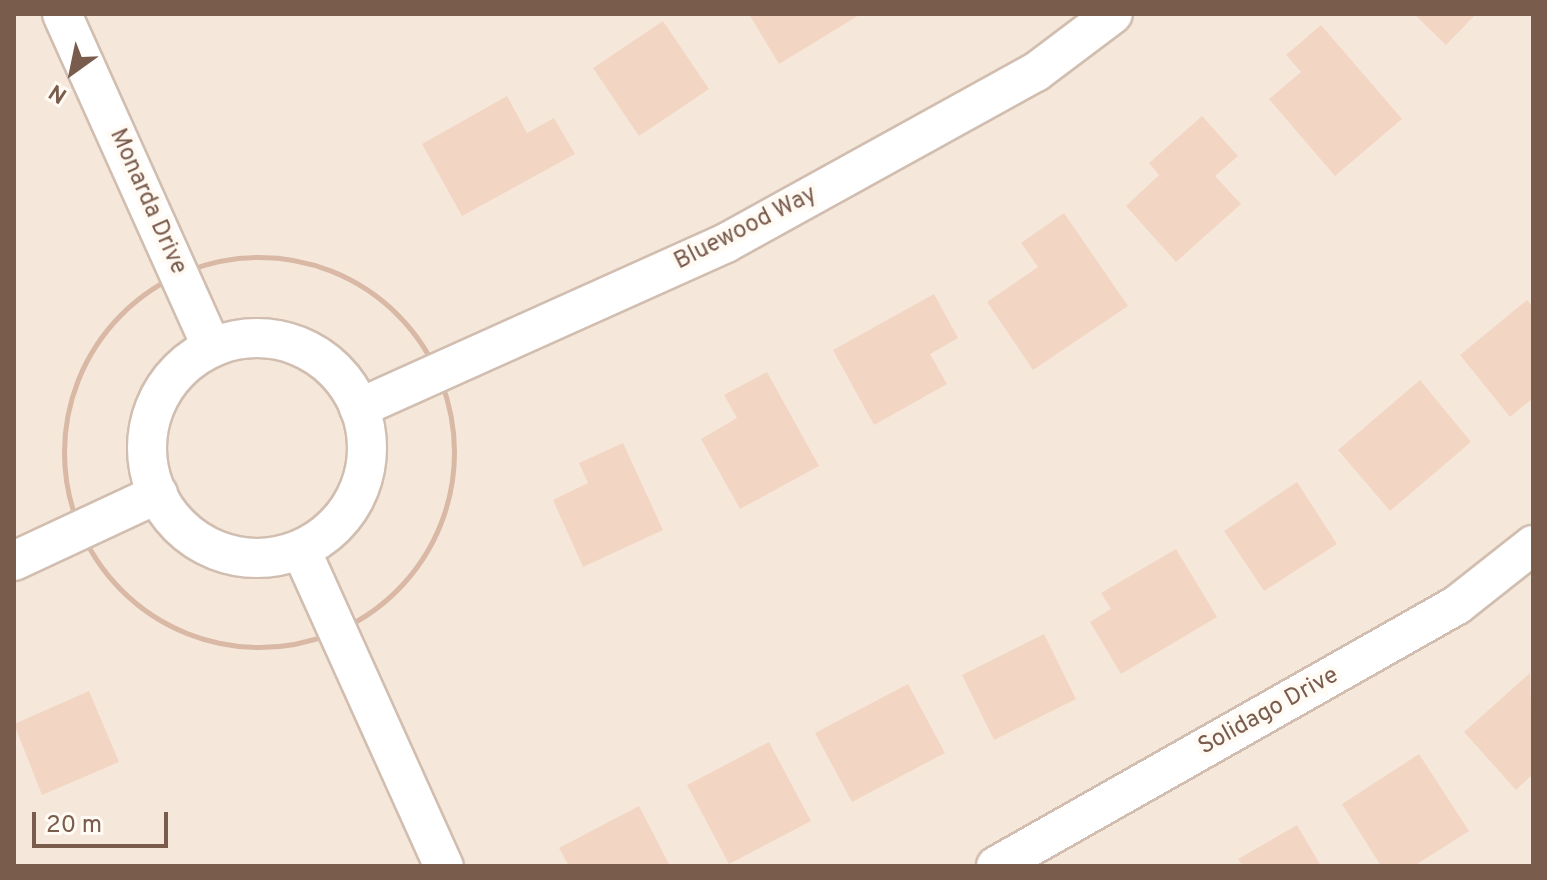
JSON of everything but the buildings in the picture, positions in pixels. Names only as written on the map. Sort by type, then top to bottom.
[{"type":"street","name":"Monarda Drive","points":[[62,14],[212,347]]},
{"type":"street","name":"Bluewood Way","points":[[359,408],[726,243],[1036,72],[1113,14]]},
{"type":"street","points":[[246,338],[284,341],[320,357],[348,384],[359,408],[367,460],[356,497],[334,528],[301,550],[266,558],[227,555],[193,538],[158,494],[147,437],[157,399],[180,368],[212,347],[246,338]]},
{"type":"street","points":[[14,561],[158,494]]},
{"type":"street","name":"Solidago Drive","points":[[996,866],[1457,605],[1533,545]]},
{"type":"street","points":[[301,550],[444,866]]},
{"type":"path","points":[[279,257],[328,269],[373,294],[411,329],[438,372],[451,414],[455,458],[449,502],[433,543],[409,579],[377,609],[338,631],[296,644],[253,648],[182,631],[132,601],[102,569],[79,531],[65,482],[64,443],[75,381],[117,318],[179,273],[228,258],[279,257]]},
{"type":"shaded area","points":[[14,14],[1533,14],[1533,866],[14,866]]}]
